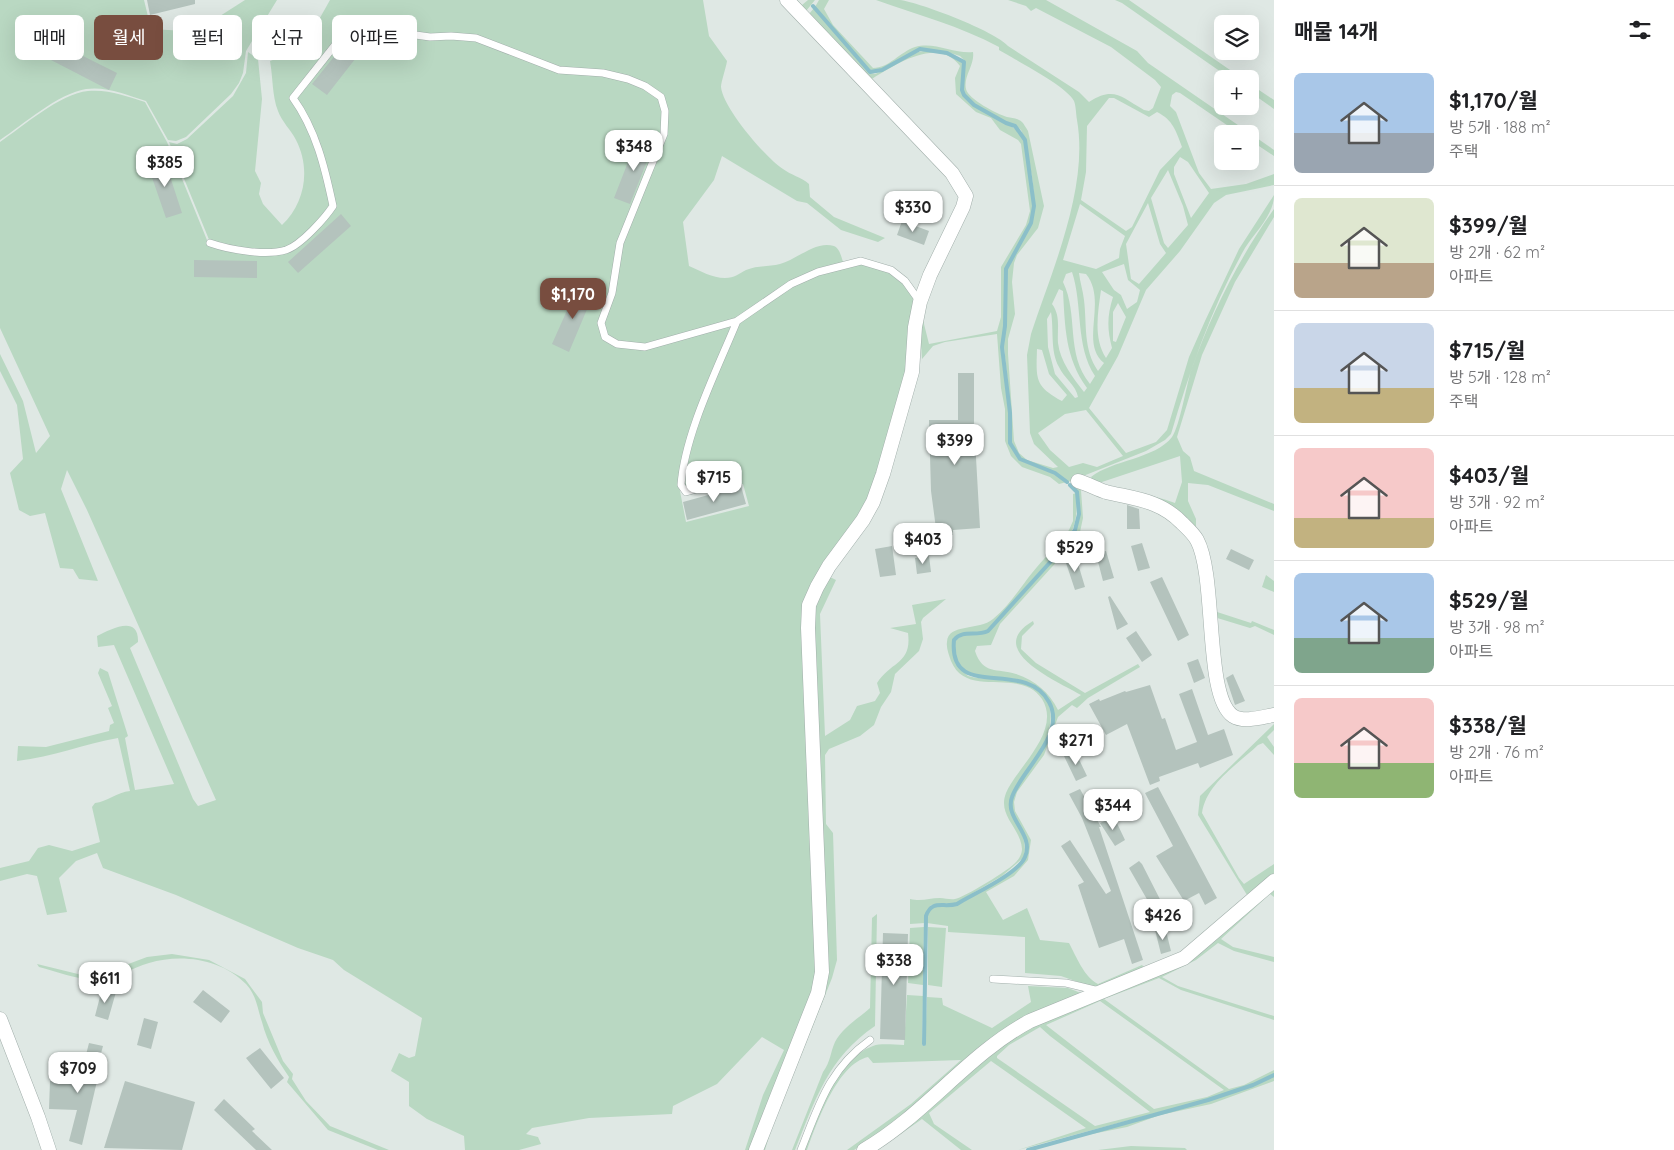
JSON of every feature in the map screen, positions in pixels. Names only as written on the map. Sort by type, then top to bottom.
[{"type":"street","points":[[756,1150],[818,993],[822,972],[808,628],[809,605],[829,566],[873,502],[883,474],[912,372],[915,327],[920,302],[930,274],[963,208],[966,196],[952,173],[787,0]]},
{"type":"street","points":[[1078,481],[1106,492],[1149,500],[1172,512],[1193,535],[1203,558],[1209,584],[1219,688],[1228,711],[1235,717],[1246,719],[1274,715]]},
{"type":"street","points":[[864,1150],[912,1117],[994,1044],[1012,1031],[1184,958],[1274,881]]},
{"type":"street","points":[[0,1019],[38,1117],[48,1150]]},
{"type":"lane","points":[[210,243],[225,248],[259,252],[287,250],[322,222],[333,206],[317,143],[304,114],[293,98],[339,40],[355,34],[387,31],[430,37],[476,38],[559,70],[603,73],[628,78],[645,86],[661,97],[665,111],[664,134],[620,243],[612,293],[601,323],[605,337],[617,344],[645,347],[737,321],[791,284],[818,272],[861,261],[891,270],[904,281],[920,302]]},
{"type":"lane","points":[[736,478],[686,492],[681,485],[682,468],[701,407],[737,321]]},
{"type":"lane","points":[[993,979],[1066,983],[1102,992]]},
{"type":"lane","points":[[800,1150],[821,1099],[838,1068],[852,1053],[870,1040]]},
{"type":"green space","points":[[0,0],[144,0],[148,15],[94,15],[94,60],[163,60],[163,30],[173,30],[173,60],[242,60],[242,15],[222,15],[245,0],[277,0],[268,15],[252,15],[252,41],[246,51],[243,73],[239,83],[231,94],[186,137],[176,141],[168,140],[146,101],[94,88],[75,92],[52,103],[0,140]]},
{"type":"green space","points":[[330,0],[703,0],[709,36],[727,61],[721,87],[729,107],[746,131],[775,163],[809,184],[810,197],[834,217],[885,238],[878,242],[841,230],[807,203],[797,201],[722,156],[714,180],[683,222],[689,266],[711,276],[728,278],[734,277],[750,268],[772,266],[786,262],[813,248],[827,245],[838,249],[843,262],[817,270],[736,319],[645,345],[617,342],[607,336],[603,323],[622,244],[666,135],[662,96],[646,84],[560,68],[476,36],[417,33],[417,15],[332,15],[332,46],[322,58],[322,15]]},
{"type":"green space","points":[[792,0],[797,0],[802,5],[808,0],[815,0],[806,11],[809,14],[814,8],[870,73],[875,74],[910,55],[923,51],[941,52],[958,59],[963,62],[961,90],[967,100],[1019,131],[1024,140],[1033,207],[1030,222],[1005,269],[1004,326],[1001,347],[1009,413],[1009,443],[1019,460],[1054,474],[1067,482],[1059,484],[1050,477],[1022,467],[1011,456],[1005,441],[1005,409],[1001,388],[997,334],[945,342],[933,346],[922,359],[919,319],[923,320],[929,344],[997,331],[1001,317],[1001,267],[1026,225],[1030,211],[1021,144],[1018,140],[1000,130],[991,118],[976,112],[956,94],[955,78],[960,66],[951,57],[940,53],[915,56],[870,80]]},
{"type":"green space","points":[[819,0],[829,0],[824,9],[833,25],[873,68],[889,63],[915,47],[937,46],[973,52],[967,75],[966,89],[968,93],[990,109],[1020,121],[1028,131],[1044,206],[1038,228],[1017,255],[1014,263],[1012,282],[1015,314],[1008,339],[1008,354],[1014,441],[1019,453],[1027,460],[1053,468],[1058,467],[1034,444],[1030,433],[1027,355],[1031,334],[1058,256],[1073,201],[1078,173],[1079,146],[1075,103],[1062,88],[999,50],[999,47],[954,27],[876,0],[910,2],[940,12],[989,33],[1079,92],[1089,102],[1098,97],[1111,94],[1117,95],[1144,110],[1149,111],[1153,108],[1161,87],[1155,80],[1111,47],[1036,8],[1031,11],[1026,6],[1008,0],[1046,0],[1137,51],[1148,63],[1214,109],[1214,115],[1223,115],[1238,125],[1227,125],[1180,93],[1176,92],[1172,95],[1170,106],[1176,112],[1199,173],[1211,189],[1246,184],[1274,174],[1274,185],[1226,195],[1214,203],[1180,251],[1146,290],[1118,356],[1089,408],[1126,453],[1156,442],[1167,430],[1189,357],[1205,321],[1239,249],[1274,195],[1271,209],[1245,248],[1212,315],[1194,362],[1171,434],[1165,440],[1146,451],[1068,482],[1055,472],[1021,458],[1011,442],[1011,413],[1004,347],[1007,270],[1032,223],[1035,206],[1025,140],[1021,130],[1015,125],[974,104],[965,94],[963,89],[965,61],[960,56],[920,48],[881,70],[871,71],[815,7]],"holes":[[[1109,98],[1114,98],[1149,117],[1157,112],[1167,119],[1178,136],[1182,147],[1160,170],[1132,227],[1126,231],[1081,200],[1086,172],[1087,126]],[[1180,157],[1188,162],[1209,193],[1191,218],[1174,174],[1174,167]],[[1168,170],[1183,206],[1188,225],[1168,248],[1164,243],[1151,198]],[[1148,203],[1160,244],[1166,253],[1139,284],[1131,279],[1126,244]],[[1080,204],[1125,236],[1119,258],[1096,269],[1063,260]],[[1124,264],[1128,280],[1140,290],[1137,302],[1127,309],[1121,295],[1114,290],[1102,272]],[[1072,272],[1082,339],[1089,364],[1095,376],[1090,384],[1077,360],[1068,295],[1063,282],[1066,274]],[[1079,273],[1086,274],[1095,296],[1094,344],[1097,355],[1104,363],[1098,371],[1093,363],[1086,337],[1084,300]],[[1059,289],[1063,291],[1070,353],[1074,365],[1087,388],[1084,392],[1071,375],[1061,356],[1055,309],[1052,304]],[[1101,290],[1113,297],[1108,322],[1112,348],[1106,358],[1099,342],[1098,333]],[[1118,303],[1126,317],[1116,342],[1113,341],[1113,312]],[[1051,312],[1053,347],[1056,361],[1075,389],[1078,397],[1075,398],[1055,374],[1048,347],[1047,319]],[[1037,349],[1042,350],[1049,374],[1067,395],[1062,401],[1042,386],[1037,375]],[[1086,410],[1123,456],[1097,467],[1083,463],[1069,467],[1050,450],[1038,433],[1065,414]]]},
{"type":"green space","points":[[1115,0],[1129,0],[1230,70],[1218,70]]},
{"type":"green space","points":[[417,37],[475,40],[559,72],[603,75],[627,80],[659,98],[663,111],[662,134],[618,243],[610,293],[599,323],[603,338],[623,346],[645,349],[735,324],[700,406],[681,466],[679,486],[686,522],[749,506],[743,484],[739,484],[737,477],[687,491],[682,484],[683,468],[703,408],[738,323],[792,286],[819,274],[861,263],[890,271],[903,283],[917,301],[911,326],[908,369],[903,400],[883,470],[864,512],[817,577],[805,602],[803,644],[817,976],[808,1006],[773,1088],[750,1150],[745,1150],[763,1095],[784,1050],[762,1037],[717,1084],[673,1106],[672,1114],[589,1118],[532,1128],[526,1134],[538,1137],[541,1144],[519,1150],[465,1150],[464,1136],[427,1119],[409,1106],[409,1082],[391,1071],[399,1053],[409,1058],[415,1056],[422,1018],[344,970],[333,960],[298,948],[176,895],[103,868],[97,853],[76,861],[59,878],[67,912],[47,915],[37,876],[27,874],[0,881],[0,868],[29,861],[38,848],[49,845],[72,851],[100,842],[92,807],[95,803],[130,791],[118,738],[43,757],[17,761],[18,746],[46,747],[109,731],[110,725],[114,723],[108,708],[112,706],[98,673],[100,668],[108,672],[128,736],[125,738],[135,790],[174,784],[114,645],[98,647],[97,636],[116,627],[129,626],[134,628],[137,633],[138,642],[130,648],[193,799],[198,806],[216,800],[87,510],[67,470],[61,489],[98,581],[79,579],[73,569],[60,568],[45,513],[30,516],[19,510],[10,473],[23,459],[17,405],[0,371],[0,354],[23,401],[36,453],[50,436],[0,328],[0,142],[54,104],[77,93],[103,91],[145,102],[167,142],[209,245],[249,253],[282,253],[296,247],[309,237],[335,206],[316,136],[295,98],[332,51],[332,60],[417,60]]},
{"type":"green space","points":[[248,52],[252,55],[252,60],[258,60],[262,99],[255,171],[261,183],[259,194],[263,204],[282,225],[296,207],[300,196],[304,174],[301,151],[276,105],[270,61],[320,60],[290,98],[311,136],[331,205],[305,235],[287,247],[260,250],[210,242],[169,142],[177,144],[187,139],[233,96],[246,73]]},
{"type":"green space","points":[[1259,90],[1274,100],[1274,109],[1259,98]]},
{"type":"green space","points":[[1259,140],[1274,150],[1274,156],[1259,146]]},
{"type":"green space","points":[[1274,209],[1274,217],[1235,282],[1202,355],[1177,437],[1183,451],[1190,457],[1194,471],[1274,504],[1274,511],[1208,485],[1188,483],[1188,501],[1196,519],[1196,531],[1093,481],[1091,477],[1100,471],[1155,450],[1172,437],[1180,415],[1191,371],[1207,329],[1227,287]],"holes":[[[1180,456],[1182,482],[1175,503],[1099,483]]]},
{"type":"green space","points":[[1074,484],[1081,490],[1083,518],[1080,532],[1061,557],[1000,624],[991,645],[977,646],[975,651],[978,659],[986,667],[1016,674],[1036,684],[1046,693],[1058,710],[1081,695],[1042,673],[1029,664],[1020,653],[1016,643],[1020,632],[1033,621],[1034,624],[1022,636],[1021,649],[1036,663],[1085,693],[1138,664],[1140,667],[1088,698],[1077,708],[1072,705],[1058,717],[1044,755],[1017,792],[1014,802],[1015,811],[1031,840],[1028,860],[1014,876],[986,892],[1003,920],[1027,908],[1040,940],[1069,943],[1085,971],[1098,984],[1142,965],[1145,968],[1095,988],[1061,976],[1025,973],[1025,937],[948,932],[948,926],[927,923],[927,916],[932,906],[957,905],[1003,878],[1026,858],[1026,840],[1013,814],[1012,801],[1023,778],[1049,739],[1053,726],[1053,712],[1045,695],[1030,683],[1013,679],[970,675],[957,660],[955,641],[962,636],[988,631],[1071,539],[1077,526],[1080,511],[1078,497],[1071,485]]},
{"type":"green space","points":[[1076,493],[1077,509],[1075,522],[1070,535],[1061,548],[987,630],[978,633],[961,634],[953,640],[953,651],[956,660],[968,676],[983,679],[1022,681],[1040,691],[1047,699],[1051,720],[1045,742],[1011,797],[1011,811],[1024,839],[1024,857],[1002,876],[956,903],[931,905],[925,916],[925,923],[910,924],[910,899],[953,899],[960,897],[1005,871],[1021,855],[1021,842],[1007,815],[1004,801],[1006,793],[1042,736],[1046,724],[1047,711],[1042,699],[1032,689],[1021,685],[969,679],[959,672],[951,661],[947,642],[953,632],[987,623],[1009,603],[1069,530],[1073,521],[1073,494]]},
{"type":"green space","points":[[1266,575],[1274,581],[1274,592],[1262,587]]},
{"type":"green space","points":[[828,576],[836,580],[820,614],[825,736],[850,720],[857,706],[875,701],[880,693],[877,683],[888,670],[904,657],[907,651],[908,633],[890,628],[916,624],[912,605],[946,599],[923,618],[921,622],[923,639],[919,651],[895,674],[891,692],[881,707],[874,725],[860,736],[829,749],[825,755],[826,824],[833,833],[837,960],[832,978],[770,1133],[765,1150],[761,1150],[821,993],[812,636],[816,605]]},
{"type":"green space","points":[[1214,611],[1251,623],[1252,621],[1274,630],[1274,635],[1255,626],[1250,628],[1214,617]]},
{"type":"green space","points":[[1274,724],[1274,730],[1267,737],[1274,747],[1274,755],[1263,743],[1258,745],[1216,784],[1205,803],[1202,813],[1244,884],[1274,864],[1274,873],[1247,895],[1198,815],[1200,796]]},
{"type":"green space","points":[[1274,884],[1274,897],[1270,894],[1221,939],[1233,947],[1274,957],[1274,962],[1234,951],[1218,943],[1196,960],[1162,977],[1178,986],[1274,1016],[1274,1020],[1181,990],[1159,978],[1104,999],[1229,1089],[1244,1085],[1274,1070],[1274,1074],[1253,1084],[1208,1099],[1018,1150],[1086,1128],[991,1061],[929,1113],[934,1124],[972,1150],[961,1150],[922,1119],[878,1150],[871,1150],[1012,1036],[1164,971]],"holes":[[[1100,1001],[1224,1090],[1207,1097],[1154,1109],[1046,1025]],[[1040,1027],[1050,1036],[1150,1112],[1095,1126],[997,1058],[1009,1045]]]},
{"type":"green space","points":[[877,914],[875,1026],[859,1038],[834,1066],[809,1114],[795,1150],[792,1150],[823,1072],[828,1064],[835,1042],[846,1028],[870,1008],[872,918]]},
{"type":"green space","points":[[924,927],[923,985],[908,983],[910,928]]},
{"type":"green space","points":[[928,927],[946,928],[942,987],[928,985]]},
{"type":"green space","points":[[172,954],[209,960],[245,979],[262,1002],[263,1013],[283,1061],[293,1074],[292,1079],[306,1101],[330,1126],[389,1150],[378,1150],[328,1130],[287,1082],[289,1077],[270,1044],[255,998],[250,989],[225,969],[200,960],[174,959],[149,963],[112,977],[91,979],[61,974],[39,967],[37,964],[82,975],[115,969],[147,957]]},
{"type":"green space","points":[[1028,986],[1068,988],[1081,993],[1028,1015],[1005,1028],[930,1094],[854,1150],[847,1150],[911,1104],[961,1060],[873,1063],[868,1057],[857,1062],[838,1082],[816,1125],[807,1150],[804,1150],[829,1090],[848,1063],[859,1053],[876,1045],[904,1045],[907,995],[923,996],[922,1045],[925,1046],[927,997],[942,998],[943,1005],[992,1028],[1031,1002]]},
{"type":"green space","points":[[1274,1076],[1274,1081],[1211,1104],[1160,1115],[1127,1127],[1072,1138],[1208,1101],[1254,1086]]},
{"type":"green space","points":[[1131,1146],[1185,1148],[1187,1150],[1098,1150]]},
{"type":"building","points":[[147,0],[195,0],[195,4],[150,15]]},
{"type":"building","points":[[84,56],[117,73],[109,90],[51,60],[84,60]]},
{"type":"building","points":[[332,59],[354,60],[327,95],[312,84]]},
{"type":"building","points":[[637,139],[653,146],[630,204],[614,198]]},
{"type":"building","points":[[164,158],[182,213],[166,218],[147,163]]},
{"type":"building","points":[[341,214],[351,226],[298,273],[288,262]]},
{"type":"building","points":[[902,221],[929,231],[924,245],[897,235]]},
{"type":"building","points":[[194,260],[257,261],[257,278],[194,277]]},
{"type":"building","points":[[577,288],[593,295],[569,352],[552,344]]},
{"type":"building","points":[[958,373],[974,373],[974,422],[980,528],[953,530],[953,535],[937,536],[931,491],[929,420],[958,420]]},
{"type":"building","points":[[741,486],[746,504],[687,520],[683,502]]},
{"type":"building","points":[[1127,505],[1139,509],[1140,529],[1127,529]]},
{"type":"building","points":[[1142,543],[1150,568],[1138,571],[1131,546]]},
{"type":"building","points":[[892,546],[896,575],[880,577],[875,549]]},
{"type":"building","points":[[1231,549],[1254,560],[1249,570],[1226,559]]},
{"type":"building","points":[[1106,551],[1114,578],[1103,581],[1096,554]]},
{"type":"building","points":[[929,556],[931,572],[917,574],[915,558]]},
{"type":"building","points":[[1076,557],[1085,587],[1075,590],[1065,560]]},
{"type":"building","points":[[1162,577],[1189,635],[1178,641],[1150,582]]},
{"type":"building","points":[[1110,596],[1128,624],[1117,630],[1108,597]]},
{"type":"building","points":[[1136,631],[1152,655],[1142,662],[1126,638]]},
{"type":"building","points":[[1198,659],[1205,678],[1194,683],[1187,663]]},
{"type":"building","points":[[1233,674],[1245,701],[1235,705],[1226,678]]},
{"type":"building","points":[[1150,685],[1162,719],[1165,718],[1176,750],[1197,742],[1179,694],[1192,689],[1208,735],[1224,729],[1233,755],[1200,768],[1198,763],[1159,777],[1160,781],[1150,785],[1127,724],[1106,735],[1089,704],[1099,699],[1100,701],[1125,691]]},
{"type":"building","points":[[1075,751],[1087,776],[1076,781],[1064,756]]},
{"type":"building","points":[[1158,787],[1217,898],[1205,905],[1199,893],[1184,901],[1156,856],[1173,846],[1145,793]]},
{"type":"building","points":[[1080,789],[1101,827],[1099,827],[1143,960],[1132,964],[1124,939],[1099,948],[1078,885],[1084,882],[1061,846],[1070,840],[1106,894],[1111,891],[1082,818],[1069,794]]},
{"type":"building","points":[[1114,817],[1125,840],[1115,846],[1100,823]]},
{"type":"building","points":[[1139,861],[1169,917],[1160,922],[1129,868]]},
{"type":"building","points":[[1165,927],[1171,951],[1161,954],[1155,930]]},
{"type":"building","points":[[883,933],[908,934],[905,1040],[880,1039]]},
{"type":"building","points":[[102,989],[116,992],[108,1020],[95,1016]]},
{"type":"building","points":[[203,990],[230,1011],[221,1023],[193,1002]]},
{"type":"building","points":[[144,1018],[158,1022],[151,1049],[137,1045]]},
{"type":"building","points":[[89,1043],[103,1046],[95,1076],[98,1077],[82,1145],[69,1141],[77,1110],[49,1109],[50,1081],[79,1082]]},
{"type":"building","points":[[260,1048],[284,1078],[271,1089],[246,1058]]},
{"type":"building","points":[[125,1081],[195,1102],[182,1150],[104,1148]]},
{"type":"building","points":[[224,1099],[255,1129],[252,1131],[272,1150],[256,1150],[214,1110]]},
{"type":"waterway","points":[[813,6],[870,72],[882,70],[920,49],[947,53],[964,62],[962,90],[964,95],[974,105],[1015,126],[1025,140],[1034,206],[1031,223],[1006,269],[1005,326],[1002,347],[1010,413],[1010,443],[1020,459],[1055,473],[1067,482]]},
{"type":"waterway","points":[[924,1044],[926,916],[928,911],[935,906],[957,904],[1005,877],[1025,857],[1026,841],[1012,812],[1012,797],[1048,739],[1052,727],[1053,714],[1049,702],[1038,689],[1023,682],[990,678],[963,670],[955,659],[954,640],[961,635],[988,631],[1062,549],[1075,530],[1079,514],[1077,492],[1070,485]]},
{"type":"waterway","points":[[1028,1150],[1208,1100],[1253,1085],[1274,1075]]}]
